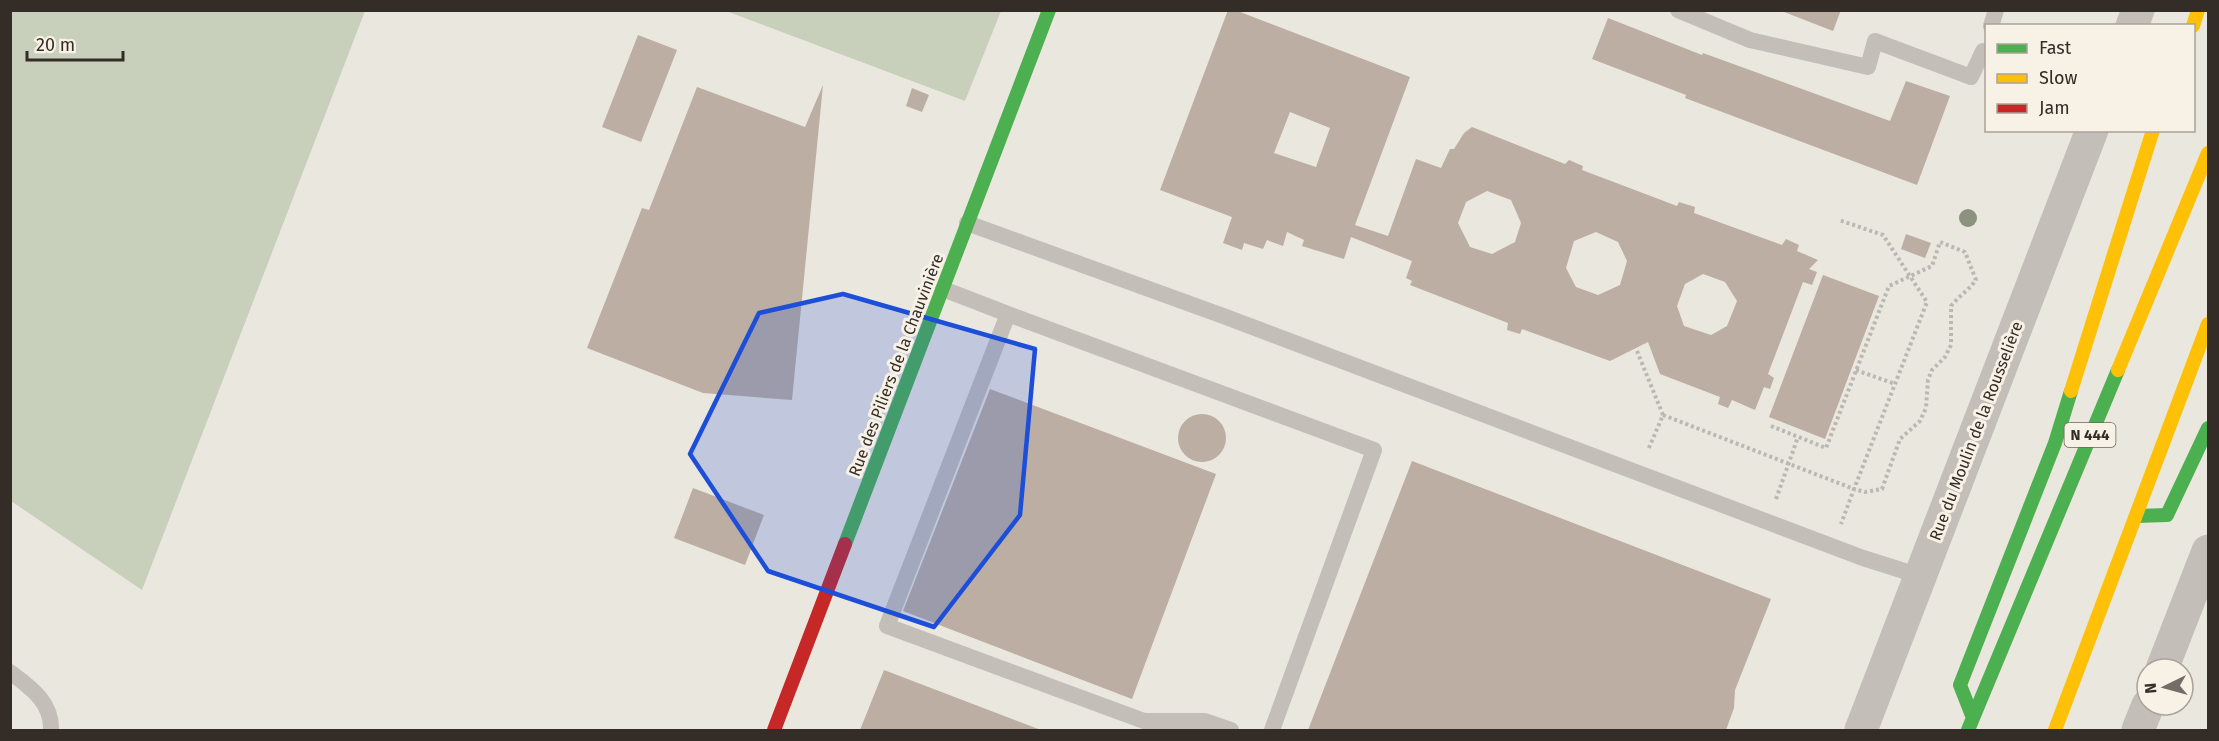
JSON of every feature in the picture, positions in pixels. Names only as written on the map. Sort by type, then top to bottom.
[{"type":"main road","name":"Rue des Piliers de la Chauvinière","points":[[774,730],[1049,10]]},
{"type":"main road","points":[[1970,724],[1960,685],[2055,443],[2152,132]]},
{"type":"main road","name":"N 444","points":[[1970,724],[2208,153]]},
{"type":"main road","points":[[2055,730],[2208,324]]},
{"type":"main road","points":[[2136,516],[2167,515],[2208,428]]},
{"type":"street","name":"Rue du Moulin de la Rousselière","points":[[1861,730],[2091,132]]},
{"type":"street","points":[[2167,657],[2208,551]]},
{"type":"lane","points":[[1678,10],[1750,40],[1868,67],[1875,41],[1971,77],[1985,48]]},
{"type":"lane","points":[[968,224],[1226,317],[1768,522],[1920,576]]},
{"type":"lane","points":[[943,289],[1374,450],[1272,730]]},
{"type":"lane","points":[[1008,314],[887,626],[1144,722],[1205,721],[1231,730]]},
{"type":"lane","points":[[10,672],[41,696],[51,721],[51,730]]},
{"type":"path","points":[[1833,546],[1927,302],[1883,235],[1839,220]]},
{"type":"path","points":[[1663,415],[1854,489],[1874,491],[1882,489],[1887,480],[1892,456],[1900,440],[1920,421],[1926,408],[1928,380],[1932,370],[1945,357],[1951,345],[1951,306],[1976,280],[1965,252],[1940,242],[1932,266],[1889,286],[1826,448],[1771,426]]},
{"type":"path","points":[[1637,351],[1663,415],[1638,473]]},
{"type":"path","points":[[1856,370],[1895,384]]},
{"type":"path","points":[[1768,522],[1798,437]]},
{"type":"highlighted area","points":[[843,294],[1035,349],[1020,515],[934,627],[768,571],[690,454],[759,313]]},
{"type":"green space","points":[[10,11],[365,11],[142,590],[11,501]]},
{"type":"green space","points":[[726,11],[1001,11],[965,101]]},
{"type":"building","points":[[1228,10],[1235,10],[1410,77],[1355,225],[1388,236],[1416,159],[1441,168],[1450,149],[1454,149],[1464,133],[1472,127],[1565,164],[1569,160],[1583,166],[1582,170],[1677,206],[1679,202],[1695,207],[1694,213],[1782,245],[1786,239],[1799,245],[1797,251],[1818,260],[1809,269],[1817,272],[1812,285],[1803,282],[1768,374],[1774,378],[1770,389],[1764,387],[1755,410],[1732,400],[1728,408],[1718,404],[1720,397],[1660,374],[1648,342],[1610,361],[1522,329],[1520,334],[1507,330],[1508,323],[1410,285],[1412,281],[1406,278],[1412,261],[1351,237],[1344,259],[1302,246],[1304,240],[1287,232],[1283,246],[1267,240],[1263,249],[1244,243],[1242,250],[1223,243],[1232,217],[1160,190]],"holes":[[[1290,112],[1330,128],[1316,167],[1274,153]],[[1487,191],[1511,200],[1521,223],[1515,242],[1492,254],[1470,247],[1458,223],[1466,202]],[[1596,232],[1618,242],[1627,261],[1620,285],[1598,295],[1576,287],[1566,268],[1574,241]],[[1703,274],[1725,282],[1737,301],[1727,326],[1711,335],[1684,326],[1677,306],[1685,284]]]},
{"type":"building","points":[[1779,10],[1841,10],[1833,31]]},
{"type":"building","points":[[1608,18],[1702,55],[1703,53],[1890,121],[1906,81],[1950,96],[1917,185],[1685,98],[1686,95],[1592,59]]},
{"type":"building","points":[[638,35],[677,50],[641,142],[602,127]]},
{"type":"building","points":[[823,85],[792,400],[703,393],[587,348],[642,208],[649,210],[697,87],[805,127]]},
{"type":"building","points":[[912,88],[929,95],[922,112],[906,106]]},
{"type":"building","points":[[1906,234],[1931,243],[1925,258],[1901,249]]},
{"type":"building","points":[[1823,275],[1879,296],[1825,439],[1769,417]]},
{"type":"building","points":[[990,389],[1216,474],[1132,699],[903,611]]},
{"type":"building","points":[[1197,414],[1207,414],[1219,421],[1226,433],[1226,443],[1219,455],[1207,462],[1197,462],[1182,451],[1178,443],[1178,433],[1189,418]]},
{"type":"building","points":[[1412,461],[1771,599],[1735,690],[1734,708],[1726,730],[1308,730]]},
{"type":"building","points":[[693,488],[764,515],[745,565],[674,538]]},
{"type":"building","points":[[884,670],[1041,730],[860,730]]},
{"type":"traffic: fast","points":[[845,544],[1049,10]]},
{"type":"traffic: fast","points":[[1968,730],[2118,370]]},
{"type":"traffic: fast","points":[[1973,718],[1960,685],[2055,443],[2071,391]]},
{"type":"traffic: fast","points":[[2136,516],[2167,515],[2208,428]]},
{"type":"traffic: slow","points":[[2194,24],[2198,10]]},
{"type":"traffic: slow","points":[[2071,391],[2152,132]]},
{"type":"traffic: slow","points":[[2118,370],[2208,153]]},
{"type":"traffic: slow","points":[[2055,730],[2208,324]]},
{"type":"traffic: jam","points":[[774,730],[845,544]]}]
